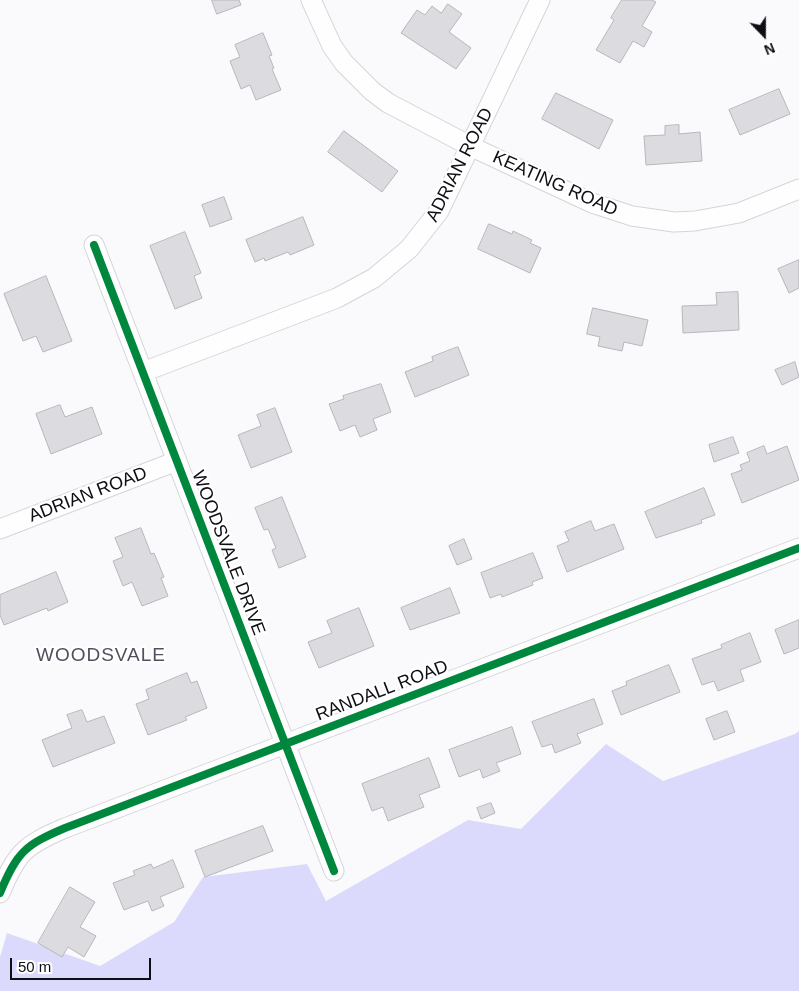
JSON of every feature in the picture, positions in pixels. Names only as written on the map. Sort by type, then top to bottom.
[{"type":"street","name":"KEATING ROAD","points":[[311,0],[332,46],[357,78],[388,103],[472,147],[592,203],[632,216],[674,222],[717,218],[752,208],[799,189]]},
{"type":"street","name":"ADRIAN ROAD","points":[[143,372],[337,298],[374,278],[409,249],[439,211],[472,147],[540,0]]},
{"type":"street","name":"WOODSVALE DRIVE","points":[[94,246],[334,871]]},
{"type":"street","name":"ADRIAN ROAD","points":[[0,529],[177,461]]},
{"type":"street","name":"RANDALL ROAD","points":[[0,893],[18,856],[29,846],[47,836],[799,548]]},
{"type":"shaded area","points":[[799,731],[799,991],[0,991],[0,957],[7,933],[100,966],[174,922],[203,877],[307,864],[326,901],[468,820],[521,829],[606,744],[663,781]]},
{"type":"building","points":[[212,0],[239,0],[241,5],[217,14]]},
{"type":"building","points":[[622,0],[652,0],[656,2],[642,26],[652,32],[644,47],[633,41],[620,63],[596,50],[614,20],[611,18]]},
{"type":"building","points":[[448,4],[462,14],[449,32],[471,48],[456,69],[401,33],[417,10],[425,15],[432,6],[441,13]]},
{"type":"building","points":[[263,33],[272,55],[269,56],[274,68],[272,69],[281,90],[256,100],[250,85],[241,89],[230,61],[240,57],[235,45]]},
{"type":"building","points":[[779,89],[790,114],[740,135],[729,110]]},
{"type":"building","points":[[556,93],[613,120],[599,149],[542,119]]},
{"type":"building","points":[[679,125],[679,134],[700,132],[702,161],[646,165],[644,136],[665,135],[665,126]]},
{"type":"building","points":[[344,131],[398,171],[382,192],[328,152]]},
{"type":"building","points":[[224,197],[232,219],[210,227],[202,205]]},
{"type":"building","points":[[303,217],[314,245],[290,255],[288,252],[265,261],[264,258],[255,262],[246,240]]},
{"type":"building","points":[[489,224],[512,234],[513,231],[532,240],[530,243],[541,248],[530,273],[478,249]]},
{"type":"building","points":[[185,232],[201,273],[194,276],[202,298],[175,309],[150,246]]},
{"type":"building","points":[[799,260],[799,288],[789,293],[778,269]]},
{"type":"building","points":[[46,276],[72,341],[43,352],[36,336],[23,341],[4,294]]},
{"type":"building","points":[[738,292],[739,330],[683,333],[682,306],[717,305],[716,293]]},
{"type":"building","points":[[593,308],[648,320],[642,346],[624,342],[622,351],[598,346],[600,337],[587,334]]},
{"type":"building","points":[[458,347],[469,375],[415,397],[405,372],[433,361],[432,357]]},
{"type":"building","points":[[795,362],[799,377],[782,385],[775,370]]},
{"type":"building","points":[[381,384],[391,412],[373,419],[377,430],[360,437],[355,425],[340,431],[329,404],[344,399],[343,396]]},
{"type":"building","points":[[60,405],[65,417],[92,407],[102,434],[51,454],[36,414]]},
{"type":"building","points":[[275,408],[292,452],[251,468],[238,435],[261,426],[257,415]]},
{"type":"building","points":[[733,437],[739,453],[714,462],[709,445]]},
{"type":"building","points":[[764,446],[767,454],[787,446],[799,480],[742,503],[731,474],[742,470],[740,465],[750,461],[747,453]]},
{"type":"building","points":[[704,488],[715,515],[701,520],[702,523],[656,538],[645,512]]},
{"type":"building","points":[[282,497],[306,557],[279,568],[272,550],[276,548],[268,529],[264,530],[255,508]]},
{"type":"building","points":[[591,521],[595,531],[614,524],[624,549],[567,572],[557,546],[569,541],[565,532]]},
{"type":"building","points":[[141,528],[151,554],[154,553],[164,577],[161,578],[168,596],[142,606],[132,582],[123,586],[113,561],[123,557],[115,538]]},
{"type":"building","points":[[464,539],[472,559],[457,565],[449,546]]},
{"type":"building","points":[[533,553],[543,578],[532,582],[533,585],[502,597],[501,594],[490,598],[481,573]]},
{"type":"building","points":[[56,572],[68,602],[48,611],[47,608],[4,625],[0,615],[0,595]]},
{"type":"building","points":[[450,588],[460,613],[410,630],[401,608]]},
{"type":"building","points":[[359,608],[374,646],[319,668],[308,642],[332,633],[327,621]]},
{"type":"building","points":[[799,620],[799,648],[784,654],[775,630]]},
{"type":"building","points":[[750,633],[761,662],[740,670],[744,681],[718,691],[714,681],[702,685],[692,659],[722,648],[721,645]]},
{"type":"building","points":[[669,665],[680,692],[621,715],[612,691],[627,685],[626,682]]},
{"type":"building","points":[[187,673],[191,683],[197,681],[207,708],[185,717],[187,720],[148,735],[136,704],[149,699],[146,690]]},
{"type":"building","points":[[594,699],[603,724],[577,734],[581,743],[555,753],[552,744],[542,747],[532,722]]},
{"type":"building","points":[[82,710],[87,722],[104,716],[115,743],[53,767],[42,740],[72,728],[67,715]]},
{"type":"building","points":[[727,711],[735,732],[714,740],[706,719]]},
{"type":"building","points":[[512,727],[521,754],[496,763],[500,771],[483,778],[480,769],[459,777],[449,750]]},
{"type":"building","points":[[429,758],[440,787],[419,795],[424,807],[388,821],[383,807],[372,811],[362,784]]},
{"type":"building","points":[[491,803],[495,813],[481,819],[477,808]]},
{"type":"building","points":[[263,826],[273,851],[205,877],[195,851]]},
{"type":"building","points":[[173,860],[184,887],[160,897],[164,906],[152,911],[148,901],[124,910],[113,883],[135,875],[133,871],[151,864],[153,868]]},
{"type":"building","points":[[70,887],[95,902],[80,927],[96,936],[84,957],[68,947],[62,957],[38,943]]},
{"type":"cycle path","points":[[94,245],[334,871]]},
{"type":"cycle path","points":[[0,893],[17,859],[31,845],[65,828],[799,548]]},
{"type":"district","name":"WOODSVALE","points":[[101,656]]}]
